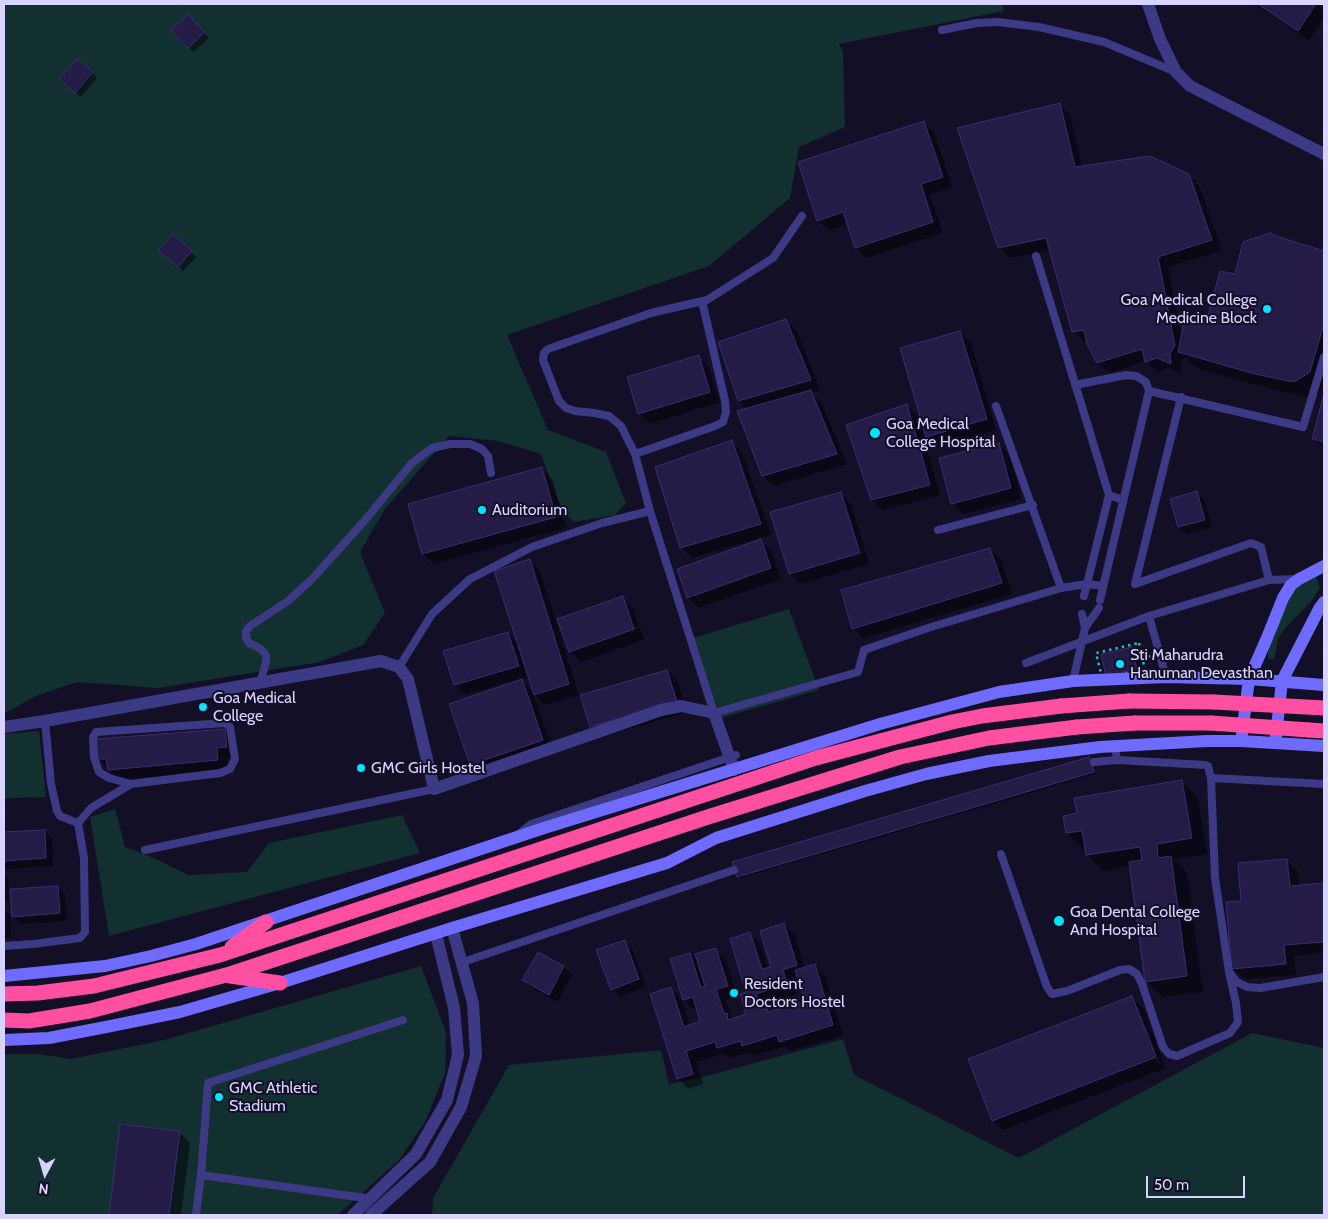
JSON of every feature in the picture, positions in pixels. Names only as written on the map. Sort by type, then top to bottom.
[{"type":"highway","points":[[4,994],[38,993],[94,986],[220,955],[816,758],[889,737],[952,722],[982,716],[1061,706],[1130,701],[1214,702],[1324,708]]},
{"type":"highway","points":[[4,1020],[29,1020],[90,1011],[224,975],[711,816],[900,757],[989,738],[1135,722],[1212,723],[1317,730]]},
{"type":"highway","points":[[220,955],[266,922]]},
{"type":"highway","points":[[224,975],[280,983]]},
{"type":"street","points":[[1148,4],[1160,39],[1176,72],[1190,86],[1324,154]]},
{"type":"street","points":[[1241,742],[1249,679],[1283,598],[1291,585],[1324,566]]},
{"type":"street","points":[[1275,743],[1282,682],[1324,602]]},
{"type":"street","points":[[4,726],[45,721],[381,661],[399,667],[408,679],[434,789],[661,710],[682,706],[714,713],[732,756],[734,770]]},
{"type":"street","points":[[4,976],[105,966],[196,944],[510,840],[880,724],[990,694],[1073,681],[1166,677],[1249,679],[1324,685]]},
{"type":"street","points":[[4,1040],[50,1038],[180,1012],[280,983],[666,863],[716,838],[874,788],[926,774],[989,761],[1050,752],[1115,746],[1241,742],[1324,746]]},
{"type":"street","points":[[371,1215],[430,1162],[461,1107],[476,1056],[473,1003],[452,928]]},
{"type":"street","points":[[353,1215],[416,1154],[447,1100],[458,1055],[454,1008],[436,934]]},
{"type":"lane","points":[[942,30],[977,23],[998,22],[1039,27],[1104,42],[1176,72]]},
{"type":"lane","points":[[802,216],[773,258],[707,300],[651,313],[548,349],[544,353],[543,360],[559,401],[566,408],[609,416],[621,426],[634,454],[650,511],[714,713],[858,672],[864,650],[928,628],[1061,588],[1087,584],[1104,586]]},
{"type":"lane","points":[[1036,256],[1109,494],[1084,596]]},
{"type":"lane","points":[[634,454],[723,422],[726,412],[725,401],[702,301]]},
{"type":"lane","points":[[1149,391],[1303,427],[1324,357]]},
{"type":"lane","points":[[1075,385],[1126,375],[1136,376],[1146,382],[1149,391],[1100,604],[1085,628]]},
{"type":"lane","points":[[1181,397],[1135,584],[1251,543],[1261,547],[1269,580]]},
{"type":"lane","points":[[996,406],[1061,588]]},
{"type":"lane","points":[[260,683],[266,655],[249,643],[246,638],[246,631],[250,626],[288,601],[313,578],[366,519],[412,463],[432,448],[450,444],[470,444],[482,449],[488,456],[491,473]]},
{"type":"lane","points":[[1109,494],[1123,500]]},
{"type":"lane","points":[[938,530],[1032,505]]},
{"type":"lane","points":[[399,667],[432,614],[470,578],[532,546],[602,523],[650,511]]},
{"type":"lane","points":[[1026,663],[1149,616],[1269,580],[1299,579]]},
{"type":"lane","points":[[1073,681],[1085,628],[1082,614]]},
{"type":"lane","points":[[1149,616],[1166,677]]},
{"type":"lane","points":[[45,721],[51,784],[57,811],[60,816],[78,823]]},
{"type":"lane","points":[[78,823],[91,808],[131,784],[220,773],[230,769],[235,759],[230,727],[225,723],[96,732],[93,737],[94,757],[100,772],[109,778],[131,784]]},
{"type":"lane","points":[[1115,746],[1117,760]]},
{"type":"lane","points":[[510,840],[531,824],[732,756]]},
{"type":"lane","points":[[1001,854],[1047,987],[1052,994],[1067,991],[1120,970],[1129,969],[1137,974],[1142,984],[1163,1048],[1169,1054],[1177,1056],[1230,1032],[1238,1022],[1215,878],[1211,778],[1206,765],[1117,760],[1094,762]]},
{"type":"lane","points":[[1211,778],[1324,784],[1324,793]]},
{"type":"lane","points":[[146,850],[434,789]]},
{"type":"lane","points":[[4,946],[80,938],[85,932],[84,858],[78,823]]},
{"type":"lane","points":[[462,962],[734,870]]},
{"type":"lane","points":[[1229,972],[1237,982],[1248,987],[1260,988],[1324,977]]},
{"type":"lane","points":[[196,1215],[208,1083],[403,1020]]},
{"type":"lane","points":[[200,1175],[386,1202]]},
{"type":"path","points":[[1138,643],[1142,658],[1146,670],[1102,678],[1096,653],[1138,643]]},
{"type":"path","points":[[1135,659],[1142,658]]},
{"type":"green space","points":[[4,4],[1003,4],[1004,11],[839,44],[843,51],[845,127],[799,147],[790,198],[709,266],[507,335],[548,430],[606,452],[626,503],[615,515],[574,522],[562,510],[541,454],[498,441],[449,436],[385,509],[360,552],[385,613],[363,645],[320,662],[158,688],[77,682],[36,696],[4,712]]},
{"type":"green space","points":[[1292,577],[1316,577],[1320,588],[1310,603],[1286,627],[1278,639],[1274,659],[1268,659],[1268,651],[1284,584]]},
{"type":"green space","points":[[789,609],[819,690],[720,718],[693,638]]},
{"type":"green space","points":[[39,731],[46,797],[4,798],[4,734]]},
{"type":"green space","points":[[115,809],[125,847],[154,858],[188,875],[247,872],[269,843],[402,815],[420,853],[109,936],[90,817]]},
{"type":"green space","name":"GMC Athletic Stadium","points":[[421,966],[446,1032],[445,1073],[425,1122],[399,1160],[338,1215],[4,1215],[4,1054],[39,1054],[71,1059],[164,1040]]},
{"type":"green space","points":[[1252,1033],[1324,1048],[1324,1215],[432,1215],[433,1198],[509,1065],[661,1050],[669,1084],[703,1077],[843,1039],[854,1075],[1019,1158]]},
{"type":"building","points":[[1258,4],[1316,4],[1298,31]]},
{"type":"building","points":[[188,14],[205,32],[188,48],[171,30]]},
{"type":"building","points":[[77,59],[93,72],[75,93],[59,79]]},
{"type":"building","points":[[1060,103],[1075,167],[1150,156],[1189,174],[1212,240],[1158,257],[1175,346],[1170,353],[1171,364],[1157,358],[1145,362],[1142,349],[1097,363],[1087,344],[1084,330],[1072,332],[1046,238],[998,248],[957,128]]},
{"type":"building","points":[[924,121],[943,177],[921,184],[933,222],[855,248],[843,212],[817,221],[798,162]]},
{"type":"building","name":"Goa Medical College Medicine Block","points":[[1270,233],[1324,251],[1324,323],[1310,372],[1294,382],[1255,374],[1178,352],[1185,316],[1207,319],[1220,271],[1235,274],[1243,242]]},
{"type":"building","points":[[173,234],[192,251],[178,267],[158,250]]},
{"type":"building","points":[[786,319],[811,380],[738,401],[718,342]]},
{"type":"building","points":[[960,331],[987,419],[926,437],[900,348]]},
{"type":"building","points":[[699,355],[710,392],[638,414],[627,377]]},
{"type":"building","points":[[811,390],[837,454],[762,476],[737,411]]},
{"type":"building","points":[[1324,394],[1324,442],[1312,439]]},
{"type":"building","points":[[907,404],[930,485],[871,500],[846,425]]},
{"type":"building","points":[[732,440],[761,524],[680,548],[655,467]]},
{"type":"building","points":[[999,443],[1011,488],[951,504],[939,458]]},
{"type":"building","name":"Auditorium","points":[[542,467],[556,517],[422,554],[408,504]]},
{"type":"building","points":[[1197,491],[1205,520],[1178,527],[1170,499]]},
{"type":"building","points":[[841,492],[860,553],[789,574],[770,512]]},
{"type":"building","points":[[761,539],[771,568],[687,598],[677,569]]},
{"type":"building","points":[[990,548],[1002,583],[852,629],[841,590]]},
{"type":"building","points":[[530,559],[569,684],[534,695],[494,571]]},
{"type":"building","points":[[623,596],[634,629],[569,652],[557,619]]},
{"type":"building","points":[[508,632],[519,666],[454,685],[443,651]]},
{"type":"building","name":"Sti Maharudra Hanuman Devasthan","points":[[1132,647],[1137,669],[1106,676],[1101,654]]},
{"type":"building","points":[[667,670],[677,702],[590,727],[580,695]]},
{"type":"building","points":[[522,679],[543,740],[470,765],[449,704]]},
{"type":"building","points":[[225,729],[227,747],[217,748],[218,760],[108,770],[106,759],[97,759],[96,739]]},
{"type":"building","points":[[1089,757],[1094,772],[737,877],[732,862]]},
{"type":"building","points":[[1182,780],[1192,838],[1157,844],[1158,858],[1171,856],[1187,976],[1145,982],[1129,862],[1142,860],[1140,847],[1086,855],[1082,831],[1066,833],[1063,816],[1077,813],[1074,798]]},
{"type":"building","points":[[45,830],[46,858],[4,861],[4,832]]},
{"type":"building","points":[[1287,859],[1290,886],[1324,883],[1324,942],[1284,945],[1286,964],[1232,969],[1226,902],[1241,901],[1238,863]]},
{"type":"building","points":[[58,886],[60,913],[12,917],[10,889]]},
{"type":"building","points":[[784,923],[797,965],[783,970],[787,984],[756,994],[761,1010],[767,1008],[768,1012],[805,1001],[795,970],[815,964],[833,1025],[779,1042],[777,1035],[742,1046],[741,1041],[717,1048],[715,1042],[686,1051],[693,1074],[677,1079],[650,994],[671,987],[684,1027],[700,1021],[693,997],[683,1000],[670,959],[690,953],[701,988],[705,986],[695,954],[716,948],[728,986],[716,989],[724,1014],[727,1013],[728,1020],[746,1014],[740,994],[746,992],[730,939],[750,932],[762,969],[771,967],[760,931]]},
{"type":"building","points":[[625,940],[639,979],[611,990],[596,950]]},
{"type":"building","points":[[538,952],[564,966],[549,995],[522,980]]},
{"type":"building","points":[[1132,996],[1156,1057],[992,1121],[968,1059]]},
{"type":"building","points":[[120,1124],[180,1131],[169,1215],[109,1215]]},
{"type":"place","name":"Goa Medical College Medicine Block","points":[[1267,309]]},
{"type":"place","name":"Goa Medical College Hospital","points":[[875,433]]},
{"type":"place","name":"Auditorium","points":[[482,510]]},
{"type":"place","name":"Sti Maharudra Hanuman Devasthan","points":[[1120,664]]},
{"type":"place","name":"Goa Medical College","points":[[203,707]]},
{"type":"place","name":"GMC Girls Hostel","points":[[361,768]]},
{"type":"place","name":"Goa Dental College And Hospital","points":[[1059,921]]},
{"type":"place","name":"Resident Doctors Hostel","points":[[734,993]]},
{"type":"place","name":"GMC Athletic Stadium","points":[[219,1097]]}]
